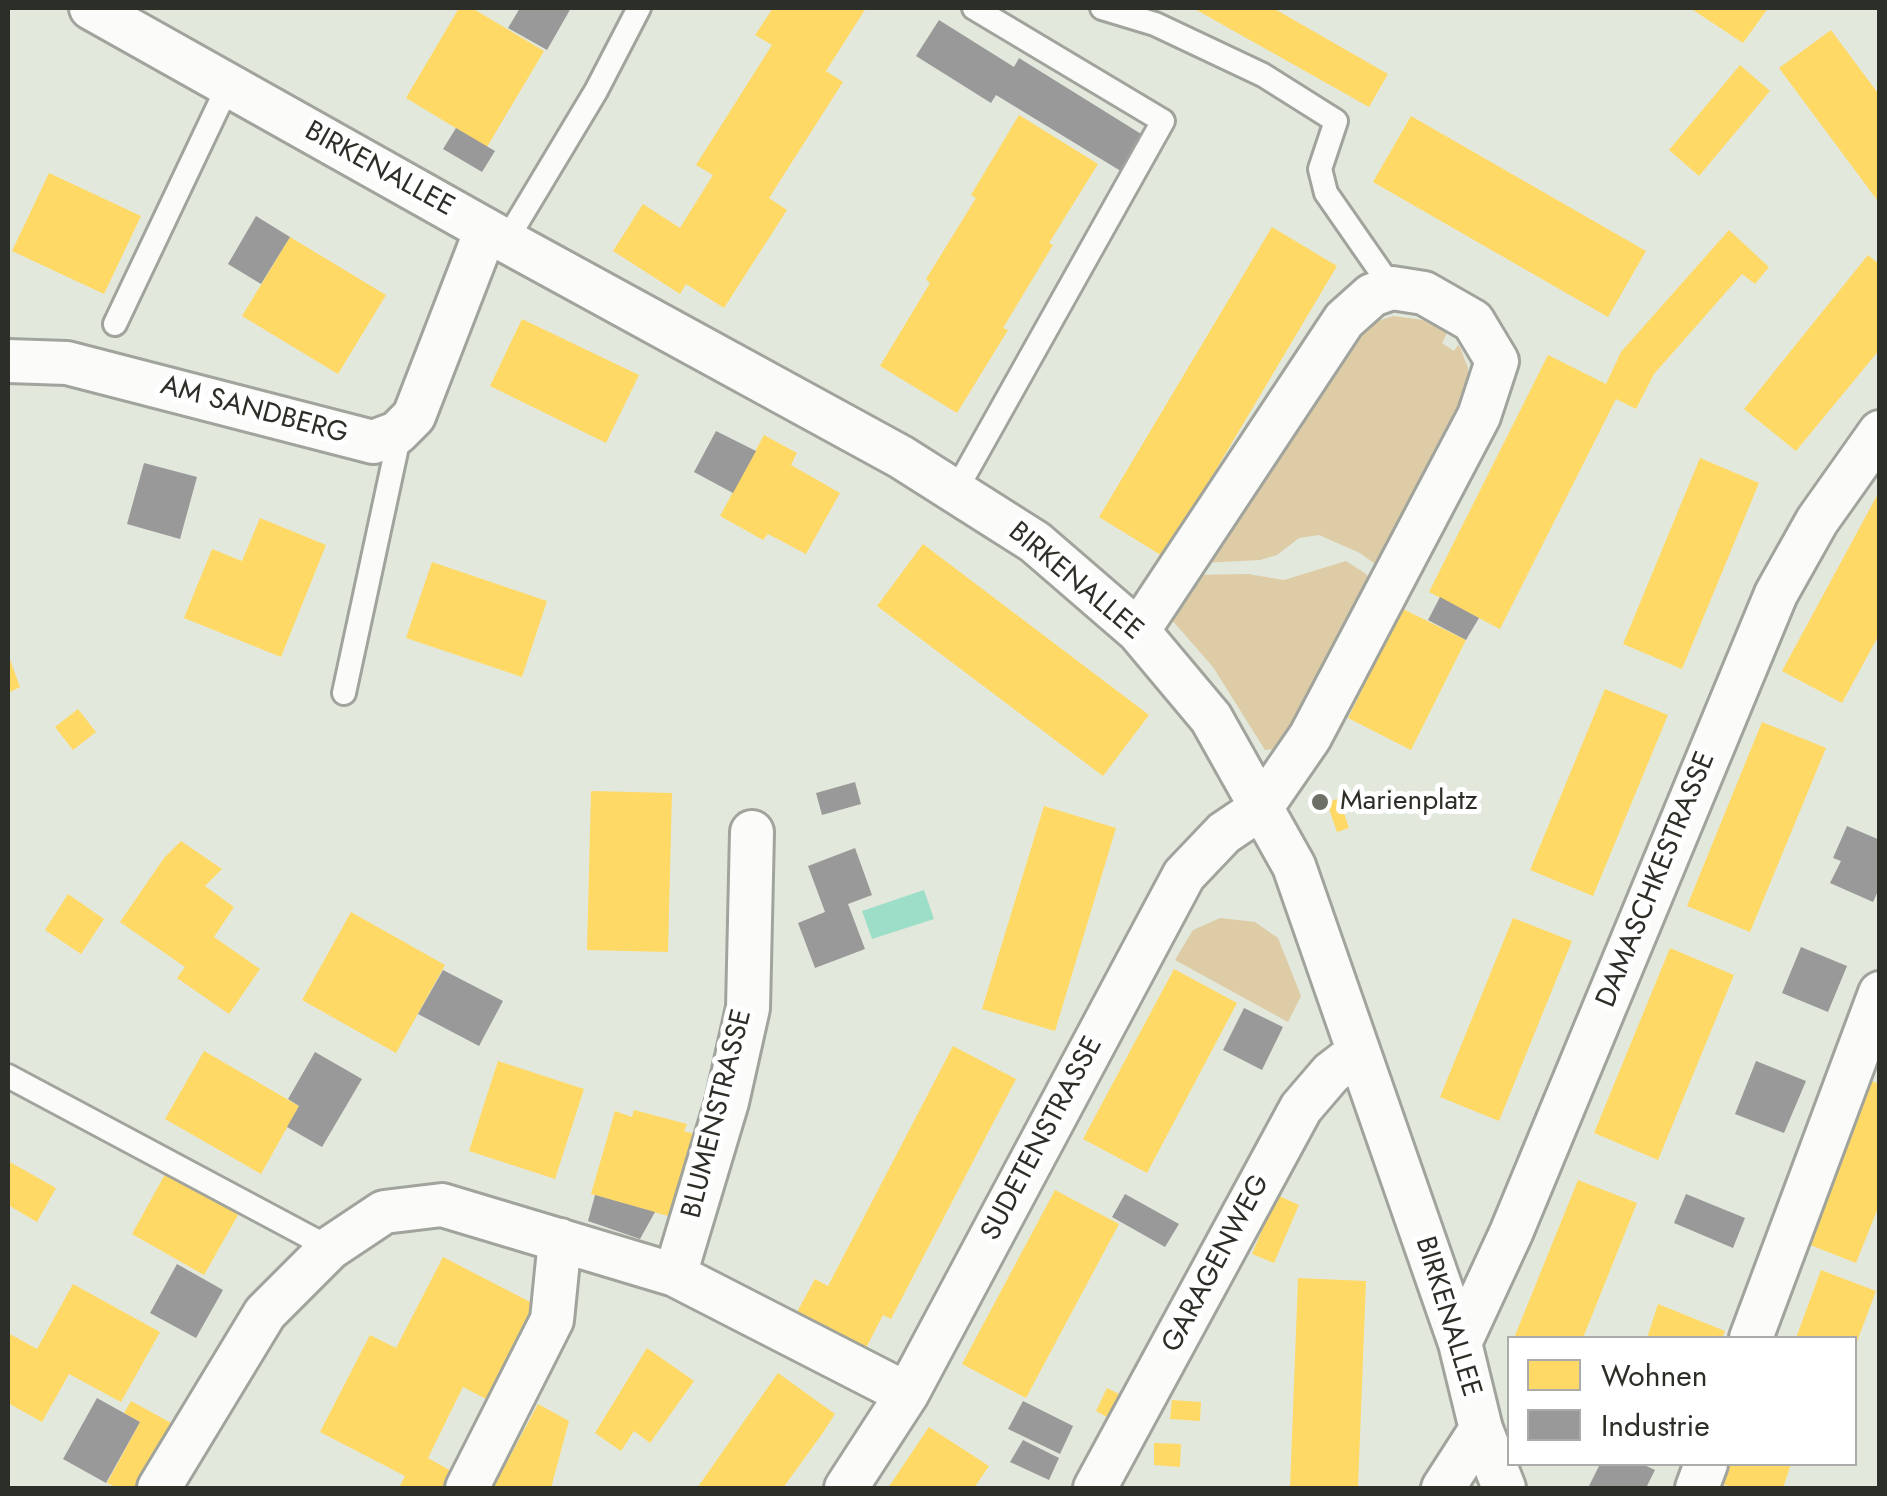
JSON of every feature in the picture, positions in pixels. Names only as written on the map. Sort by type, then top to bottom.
[{"type":"street","name":"BIRKENALLEE","points":[[91,8],[496,236],[901,457],[1034,542],[1138,631],[1211,718],[1294,866],[1460,1343],[1480,1429],[1504,1488]]},
{"type":"street","points":[[402,428],[414,416],[496,236]]},
{"type":"street","points":[[1138,631],[1344,320],[1372,295],[1392,288],[1424,293],[1473,321],[1497,361],[1479,416],[1319,720],[1261,808]]},
{"type":"street","name":"AM SANDBERG","points":[[8,361],[67,363],[373,442],[402,428]]},
{"type":"street","name":"DAMASCHKESTRASSE","points":[[1460,1343],[1518,1216],[1776,594],[1817,521],[1880,432]]},
{"type":"street","name":"SUDETENSTRASSE","points":[[846,1488],[908,1394],[1184,875],[1224,834],[1261,808]]},
{"type":"street","name":"BLUMENSTRASSE","points":[[675,1275],[727,1102],[748,1008],[752,832]]},
{"type":"street","points":[[1752,1336],[1880,993]]},
{"type":"street","name":"GARAGENWEG","points":[[1095,1488],[1302,1108],[1331,1073],[1357,1053]]},
{"type":"street","points":[[159,1488],[265,1312],[330,1248],[384,1212],[442,1205],[675,1275],[908,1394]]},
{"type":"street","points":[[467,1488],[552,1320],[560,1240]]},
{"type":"street","points":[[1443,1488],[1480,1429]]},
{"type":"lane","points":[[496,236],[596,91],[640,8]]},
{"type":"lane","points":[[956,492],[1163,122],[974,8]]},
{"type":"lane","points":[[1102,8],[1155,24],[1262,75],[1336,121],[1320,169],[1326,193],[1392,288]]},
{"type":"lane","points":[[115,324],[228,86]]},
{"type":"lane","points":[[344,692],[402,428]]},
{"type":"lane","points":[[8,1076],[330,1248]]},
{"type":"shaded area","points":[[1393,316],[1423,320],[1447,333],[1442,343],[1454,351],[1460,347],[1468,368],[1468,382],[1464,401],[1382,569],[1360,553],[1319,535],[1299,538],[1277,555],[1260,560],[1202,563],[1365,325]]},
{"type":"shaded area","points":[[1346,561],[1366,574],[1373,585],[1279,749],[1265,750],[1213,667],[1171,619],[1192,575],[1248,574],[1284,580]]},
{"type":"shaded area","points":[[924,890],[934,919],[872,939],[862,911]]},
{"type":"shaded area","points":[[1220,918],[1255,922],[1278,938],[1301,996],[1288,1022],[1175,960],[1193,930]]},
{"type":"building: Wohnen","points":[[459,8],[472,8],[544,51],[487,147],[406,98]]},
{"type":"building: Wohnen","points":[[773,8],[866,8],[826,71],[843,82],[769,198],[787,210],[724,308],[686,284],[680,294],[613,251],[643,204],[680,228],[713,175],[696,165],[772,45],[755,35]]},
{"type":"building: Wohnen","points":[[1193,8],[1273,8],[1388,74],[1369,107]]},
{"type":"building: Wohnen","points":[[1690,8],[1768,8],[1743,43]]},
{"type":"building: Wohnen","points":[[1831,30],[1880,96],[1880,204],[1779,68]]},
{"type":"building: Wohnen","points":[[1740,65],[1770,91],[1699,176],[1669,150]]},
{"type":"building: Wohnen","points":[[1019,115],[1098,164],[1049,243],[1053,245],[1003,328],[1008,330],[957,413],[880,366],[930,283],[926,279],[976,198],[971,195]]},
{"type":"building: Wohnen","points":[[1411,116],[1646,251],[1608,317],[1373,182]]},
{"type":"building: Wohnen","points":[[49,173],[141,216],[104,294],[12,251]]},
{"type":"building: Wohnen","points":[[1272,227],[1337,266],[1164,557],[1099,517]]},
{"type":"building: Wohnen","points":[[1729,230],[1769,267],[1755,284],[1742,274],[1654,374],[1636,409],[1616,399],[1500,629],[1429,592],[1548,355],[1606,384],[1621,352]]},
{"type":"building: Wohnen","points":[[290,237],[386,295],[338,374],[242,316]]},
{"type":"building: Wohnen","points":[[1868,255],[1880,265],[1880,349],[1796,451],[1744,409]]},
{"type":"building: Wohnen","points":[[522,319],[639,375],[606,443],[490,386]]},
{"type":"building: Wohnen","points":[[764,435],[797,453],[791,465],[840,493],[806,554],[768,534],[763,540],[720,516]]},
{"type":"building: Wohnen","points":[[1700,458],[1759,483],[1682,669],[1623,644]]},
{"type":"building: Wohnen","points":[[1880,490],[1880,633],[1842,703],[1782,671]]},
{"type":"building: Wohnen","points":[[260,518],[326,545],[281,657],[184,618],[212,549],[242,561]]},
{"type":"building: Wohnen","points":[[923,544],[1149,715],[1103,776],[877,606]]},
{"type":"building: Wohnen","points":[[432,562],[547,601],[522,677],[406,638]]},
{"type":"building: Wohnen","points":[[1403,609],[1466,640],[1411,750],[1348,718],[1363,688],[1354,684],[1382,631],[1389,634]]},
{"type":"building: Wohnen","points":[[8,654],[20,687],[8,693]]},
{"type":"building: Wohnen","points":[[1605,689],[1668,715],[1593,896],[1530,870]]},
{"type":"building: Wohnen","points":[[78,709],[96,732],[73,750],[55,727]]},
{"type":"building: Wohnen","points":[[1762,722],[1826,748],[1750,932],[1687,906]]},
{"type":"building: Wohnen","points":[[591,791],[672,793],[668,952],[587,950]]},
{"type":"building: Wohnen","points":[[1339,798],[1349,828],[1337,832],[1327,803]]},
{"type":"building: Wohnen","points":[[1044,806],[1116,828],[1055,1031],[982,1009]]},
{"type":"building: Wohnen","points":[[181,841],[222,869],[205,886],[234,907],[214,937],[260,969],[229,1014],[177,978],[185,967],[120,922],[164,858]]},
{"type":"building: Wohnen","points":[[68,894],[104,919],[81,954],[45,930]]},
{"type":"building: Wohnen","points":[[351,912],[445,965],[396,1053],[302,1000]]},
{"type":"building: Wohnen","points":[[1513,918],[1572,941],[1499,1121],[1440,1097]]},
{"type":"building: Wohnen","points":[[1670,948],[1734,975],[1658,1160],[1594,1133]]},
{"type":"building: Wohnen","points":[[1174,969],[1237,1003],[1147,1173],[1083,1139]]},
{"type":"building: Wohnen","points":[[953,1046],[1016,1079],[891,1319],[883,1315],[866,1348],[797,1312],[815,1279],[828,1286]]},
{"type":"building: Wohnen","points":[[204,1051],[299,1106],[261,1174],[165,1119]]},
{"type":"building: Wohnen","points":[[498,1061],[584,1089],[555,1179],[469,1151]]},
{"type":"building: Wohnen","points":[[1868,1080],[1880,1084],[1880,1203],[1856,1263],[1805,1243]]},
{"type":"building: Wohnen","points":[[634,1110],[687,1124],[684,1131],[698,1135],[675,1218],[591,1194],[615,1111],[632,1117]]},
{"type":"building: Wohnen","points":[[8,1161],[56,1188],[37,1222],[8,1205]]},
{"type":"building: Wohnen","points":[[169,1167],[242,1208],[204,1275],[132,1234]]},
{"type":"building: Wohnen","points":[[1578,1180],[1637,1203],[1584,1336],[1515,1336]]},
{"type":"building: Wohnen","points":[[1055,1190],[1119,1224],[1026,1398],[962,1364]]},
{"type":"building: Wohnen","points":[[1277,1195],[1299,1205],[1274,1263],[1252,1254]]},
{"type":"building: Wohnen","points":[[443,1257],[538,1306],[490,1401],[463,1387],[428,1458],[453,1472],[444,1488],[399,1488],[405,1476],[320,1432],[370,1335],[396,1348]]},
{"type":"building: Wohnen","points":[[1821,1270],[1876,1291],[1857,1342],[1857,1336],[1797,1336]]},
{"type":"building: Wohnen","points":[[1298,1278],[1366,1281],[1358,1488],[1290,1488]]},
{"type":"building: Wohnen","points":[[73,1284],[160,1332],[121,1402],[69,1374],[42,1422],[8,1403],[8,1333],[37,1349]]},
{"type":"building: Wohnen","points":[[1658,1304],[1725,1331],[1723,1336],[1648,1336]]},
{"type":"building: Wohnen","points":[[647,1348],[694,1381],[650,1443],[634,1431],[621,1451],[595,1433]]},
{"type":"building: Wohnen","points":[[778,1373],[835,1414],[822,1434],[783,1488],[697,1488]]},
{"type":"building: Wohnen","points":[[1107,1388],[1127,1398],[1114,1421],[1096,1411]]},
{"type":"building: Wohnen","points":[[1172,1400],[1201,1402],[1200,1421],[1170,1419]]},
{"type":"building: Wohnen","points":[[131,1401],[173,1424],[138,1488],[118,1488],[107,1483],[140,1422],[124,1413]]},
{"type":"building: Wohnen","points":[[538,1404],[569,1421],[551,1488],[493,1488]]},
{"type":"building: Wohnen","points":[[929,1427],[989,1466],[974,1488],[888,1488]]},
{"type":"building: Wohnen","points":[[1154,1443],[1181,1444],[1180,1467],[1154,1465]]},
{"type":"building: Wohnen","points":[[1727,1466],[1790,1466],[1783,1488],[1736,1488],[1721,1484]]},
{"type":"building: Industrie","points":[[520,8],[571,8],[547,50],[508,28]]},
{"type":"building: Industrie","points":[[939,20],[1014,67],[1019,58],[1146,137],[1124,173],[996,95],[991,103],[916,56]]},
{"type":"building: Industrie","points":[[456,128],[495,151],[482,172],[443,149]]},
{"type":"building: Industrie","points":[[256,216],[290,237],[261,284],[228,264]]},
{"type":"building: Industrie","points":[[716,431],[756,451],[733,493],[694,472]]},
{"type":"building: Industrie","points":[[144,463],[197,477],[180,539],[127,524]]},
{"type":"building: Industrie","points":[[1440,597],[1479,618],[1466,640],[1428,620]]},
{"type":"building: Industrie","points":[[855,782],[861,804],[822,815],[816,793]]},
{"type":"building: Industrie","points":[[1847,826],[1880,840],[1880,887],[1873,902],[1830,883],[1841,861],[1833,858]]},
{"type":"building: Industrie","points":[[855,848],[872,895],[848,904],[865,949],[815,968],[798,923],[825,912],[808,866]]},
{"type":"building: Industrie","points":[[1801,947],[1847,966],[1828,1012],[1782,993]]},
{"type":"building: Industrie","points":[[443,970],[503,1001],[479,1046],[418,1014]]},
{"type":"building: Industrie","points":[[1244,1008],[1283,1027],[1262,1070],[1223,1050]]},
{"type":"building: Industrie","points":[[315,1052],[362,1079],[322,1147],[287,1127],[299,1106],[288,1099]]},
{"type":"building: Industrie","points":[[1756,1061],[1806,1081],[1784,1133],[1735,1114]]},
{"type":"building: Industrie","points":[[1125,1194],[1179,1224],[1165,1247],[1112,1217]]},
{"type":"building: Industrie","points":[[1686,1194],[1745,1218],[1733,1248],[1674,1223]]},
{"type":"building: Industrie","points":[[595,1195],[655,1212],[640,1239],[588,1221]]},
{"type":"building: Industrie","points":[[177,1264],[223,1290],[196,1338],[150,1313]]},
{"type":"building: Industrie","points":[[97,1398],[140,1422],[106,1483],[63,1459]]},
{"type":"building: Industrie","points":[[1023,1401],[1073,1426],[1060,1454],[1008,1429]]},
{"type":"building: Industrie","points":[[1023,1440],[1059,1458],[1049,1480],[1010,1462]]},
{"type":"building: Industrie","points":[[1599,1466],[1646,1466],[1655,1470],[1646,1488],[1588,1488]]},
{"type":"place","name":"Marienplatz","points":[[1320,802]]}]
